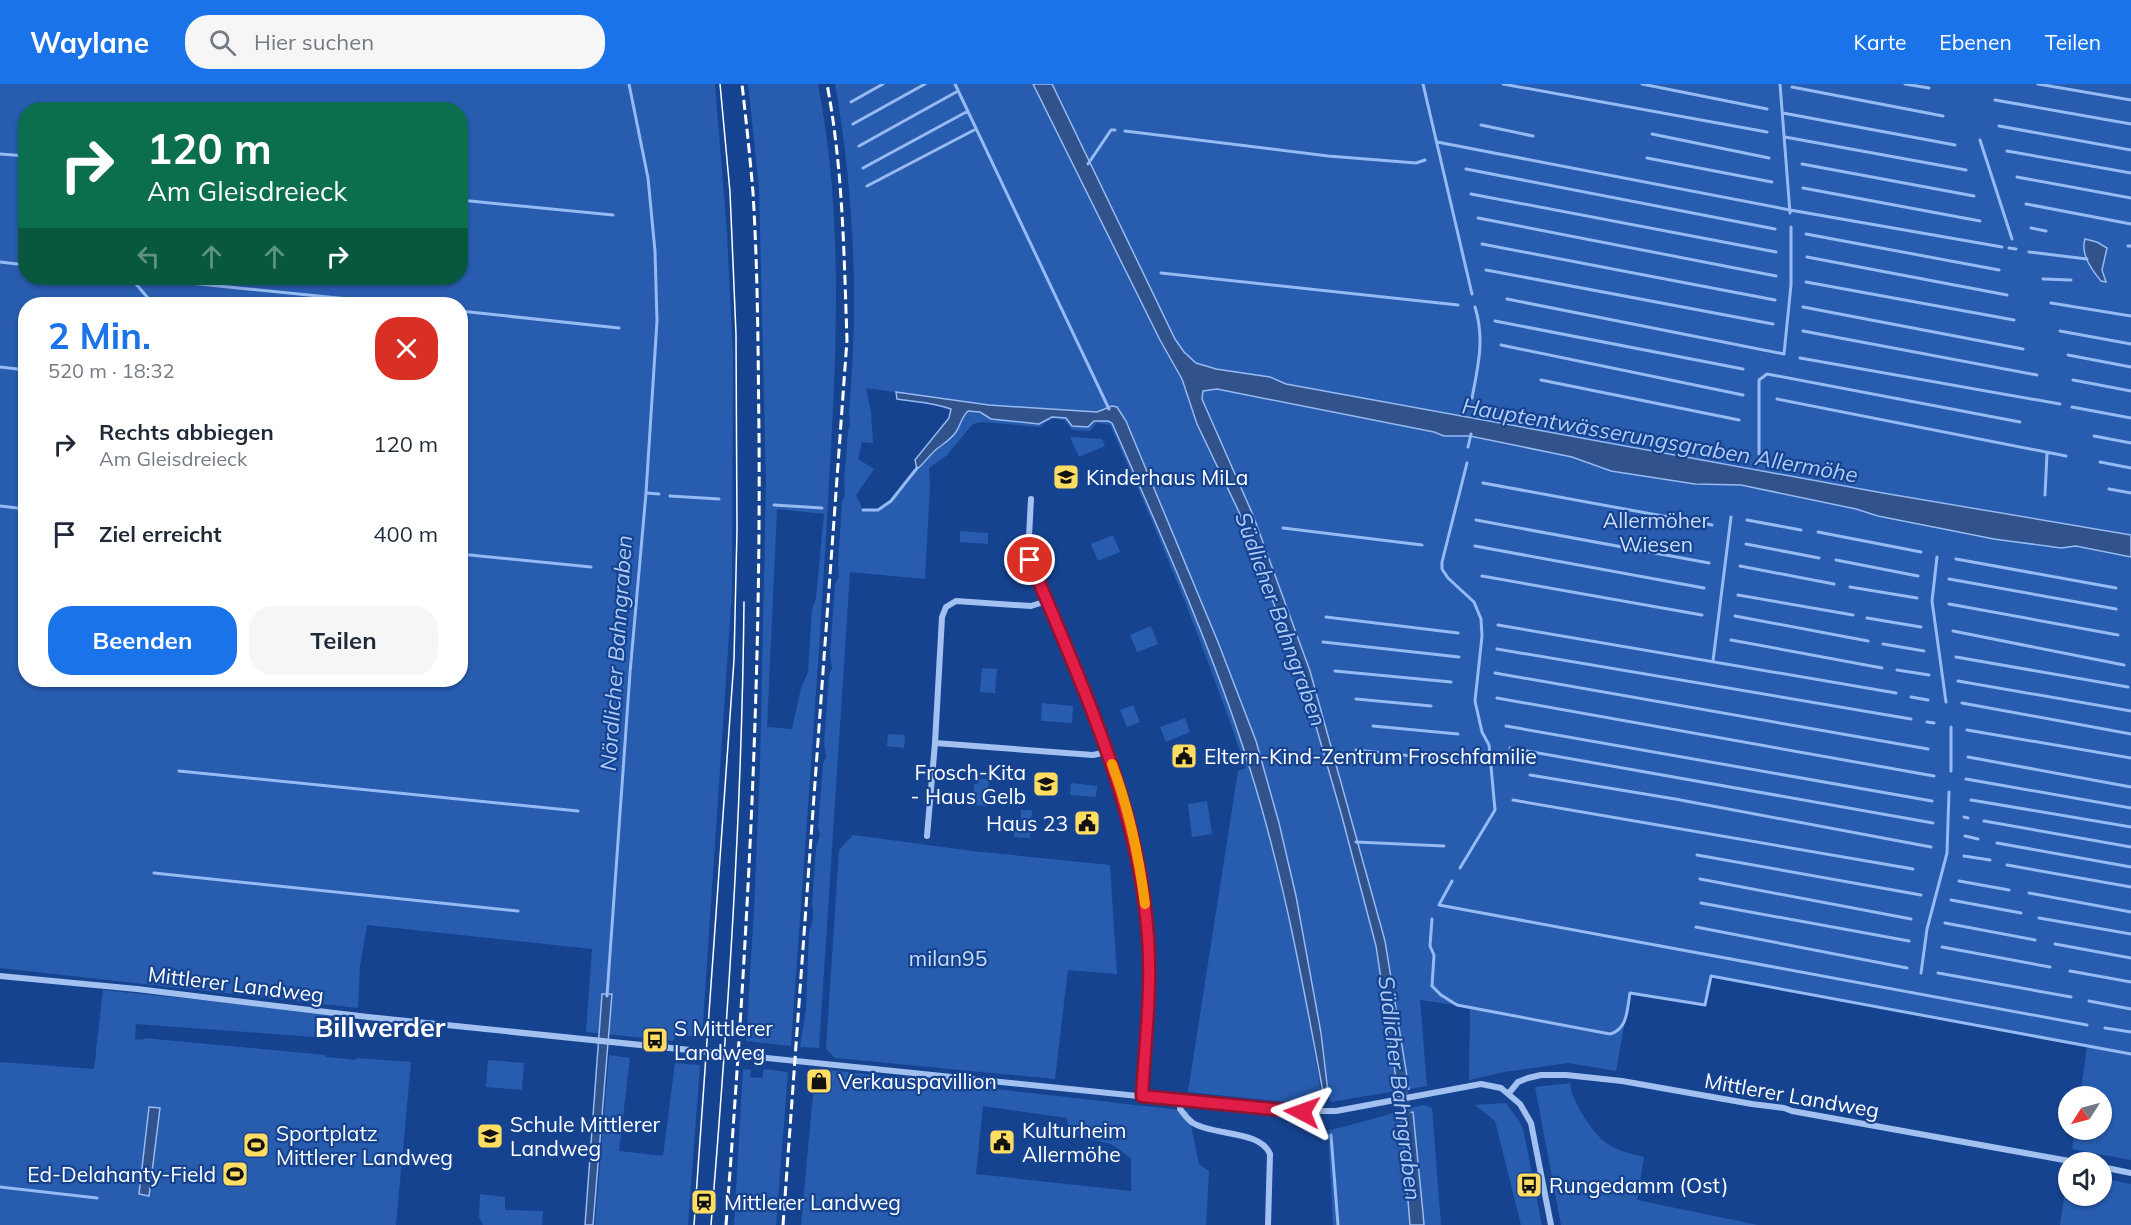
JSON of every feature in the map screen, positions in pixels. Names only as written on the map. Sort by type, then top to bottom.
[{"type":"street","points":[[1031,499],[1028,555],[1122,793],[1137,855],[1147,924],[1150,996],[1142,1096]]},
{"type":"street","points":[[927,836],[942,617],[948,605],[958,601],[1034,606],[1047,601]]},
{"type":"street","points":[[935,743],[1093,755],[1107,752]]},
{"type":"street","name":"Mittlerer Landweg","points":[[0,976],[137,989],[368,1017],[1284,1111],[1321,1112],[1491,1084],[1509,1093],[1520,1082],[1541,1075],[1599,1077],[1784,1108],[2058,1159]]},
{"type":"street","points":[[1509,1093],[1520,1104],[1531,1123],[1551,1225]]},
{"type":"street","points":[[1181,1100],[1180,1109],[1193,1123],[1260,1141],[1268,1148],[1270,1154],[1268,1225]]},
{"type":"street","points":[[2112,1169],[2131,1173]]},
{"type":"green space","points":[[0,84],[715,84],[727,233],[733,357],[732,590],[702,1037],[676,1035],[673,1041],[586,1032],[592,949],[367,925],[360,966],[358,1008],[0,968]]},
{"type":"green space","points":[[748,84],[818,84],[827,138],[832,192],[836,301],[835,356],[823,585],[791,1046],[746,1041],[760,766],[766,483],[759,188]],"holes":[[[777,509],[824,514],[816,598],[812,610],[808,672],[801,688],[792,729],[767,727]]]},
{"type":"green space","name":"Allermöher Wiesen","points":[[835,84],[2131,84],[2131,1160],[2112,1156],[2112,1152],[2072,1149],[2073,1140],[2112,1140],[2112,1086],[2081,1086],[2087,1047],[1711,976],[1705,1005],[1630,993],[1616,1071],[1568,1063],[1504,1072],[1469,1080],[1470,1007],[1420,1000],[1427,1086],[1330,1102],[1321,1033],[1296,896],[1256,741],[1218,642],[1126,421],[1117,407],[1112,406],[1097,412],[989,405],[866,388],[871,412],[873,443],[862,442],[858,459],[874,469],[856,495],[863,510],[878,510],[891,501],[937,448],[946,444],[968,411],[980,412],[984,415],[1066,418],[1072,426],[1088,427],[1094,421],[1112,423],[1207,645],[1250,768],[1268,830],[1302,978],[1323,1103],[1296,1103],[1188,1092],[1238,771],[1246,768],[1199,638],[1129,467],[1110,425],[1097,423],[1090,431],[1072,430],[1065,421],[1058,419],[1049,421],[1041,427],[981,422],[973,424],[946,456],[929,468],[925,579],[850,572],[819,1048],[800,1047],[806,1009],[816,848],[820,835],[818,827],[823,764],[826,757],[824,743],[829,675],[832,669],[830,655],[835,584],[839,577],[842,501],[845,495],[844,481],[850,425],[854,329],[853,247],[847,165]]},
{"type":"green space","points":[[1070,437],[1102,439],[1105,446],[1079,457]]},
{"type":"green space","points":[[960,531],[988,533],[988,544],[960,542]]},
{"type":"green space","points":[[1113,535],[1120,552],[1098,561],[1091,544]]},
{"type":"green space","points":[[1151,626],[1158,644],[1137,652],[1130,635]]},
{"type":"green space","points":[[982,668],[997,669],[995,693],[980,692]]},
{"type":"green space","points":[[1042,703],[1073,706],[1072,723],[1041,721]]},
{"type":"green space","points":[[1133,705],[1140,722],[1127,727],[1120,710]]},
{"type":"green space","points":[[1185,718],[1190,732],[1166,742],[1160,727]]},
{"type":"green space","points":[[888,734],[905,735],[904,748],[887,746]]},
{"type":"green space","points":[[979,779],[989,779],[987,806],[973,805],[974,784],[978,784]]},
{"type":"green space","points":[[1071,783],[1097,786],[1096,797],[1070,795]]},
{"type":"green space","points":[[1207,801],[1212,834],[1192,837],[1188,804]]},
{"type":"green space","points":[[1021,810],[1032,810],[1030,838],[1014,837],[1015,820],[1021,820]]},
{"type":"green space","name":"milan95","points":[[853,835],[973,851],[1110,865],[1117,974],[1068,970],[1055,1079],[835,1058],[826,1049],[839,850]]},
{"type":"green space","name":"Sportplatz Mittlerer Landweg","points":[[103,990],[331,1013],[328,1038],[136,1024],[135,1039],[325,1055],[326,1057],[356,1060],[357,1058],[411,1062],[396,1225],[0,1225],[0,1062],[94,1069]]},
{"type":"green space","points":[[609,1055],[630,1058],[619,1151],[663,1156],[675,1063],[700,1065],[688,1225],[595,1225]]},
{"type":"green space","points":[[488,1060],[524,1063],[522,1090],[486,1087]]},
{"type":"green space","points":[[743,1069],[751,1070],[750,1077],[762,1078],[764,1069],[788,1072],[776,1225],[734,1225]]},
{"type":"green space","points":[[829,1070],[1188,1111],[1199,1164],[1209,1171],[1206,1225],[801,1225],[814,1084],[826,1086]],"holes":[[[983,1106],[1067,1118],[1070,1134],[1111,1144],[1131,1158],[1131,1191],[976,1174]]]},
{"type":"green space","points":[[1570,1083],[1578,1107],[1600,1137],[1619,1150],[1644,1157],[1637,1200],[1758,1225],[1561,1225],[1535,1087]]},
{"type":"green space","points":[[1506,1103],[1520,1122],[1524,1133],[1542,1225],[1521,1225],[1495,1121],[1475,1105]]},
{"type":"green space","points":[[1424,1105],[1432,1108],[1441,1225],[1424,1225],[1413,1112],[1401,1114],[1410,1225],[1333,1225],[1328,1130]]},
{"type":"green space","points":[[2112,1180],[2131,1184],[2131,1225],[2060,1225],[2063,1206],[2112,1206]]},
{"type":"green space","points":[[480,1194],[505,1197],[505,1210],[543,1211],[542,1225],[483,1225],[479,1217]]},
{"type":"water","points":[[1033,84],[1052,84],[1175,339],[1196,363],[1216,369],[1270,377],[1286,384],[1883,493],[2131,535],[2131,557],[2076,546],[2061,548],[1994,539],[1741,485],[1695,484],[1611,471],[1572,457],[1470,436],[1444,436],[1434,432],[1217,389],[1203,391],[1202,399],[1253,515],[1310,671],[1385,941],[1409,1089],[1398,1092],[1376,946],[1302,678],[1239,512],[1197,424],[1182,379],[1160,340]]},
{"type":"water","points":[[2085,239],[2107,248],[2102,270],[2106,282],[2101,281],[2088,262],[2084,250]]},
{"type":"water","points":[[896,392],[989,405],[1097,412],[1112,406],[1117,407],[1126,421],[1218,642],[1256,741],[1296,896],[1321,1033],[1328,1092],[1323,1092],[1300,970],[1273,848],[1250,769],[1203,637],[1112,423],[1094,421],[1088,427],[1072,426],[1066,418],[1052,417],[1039,424],[991,419],[980,412],[968,411],[954,435],[935,450],[917,469],[915,460],[949,418],[951,409],[897,399]]},
{"type":"water","points":[[602,994],[612,994],[593,1225],[585,1225]]},
{"type":"water","points":[[149,1107],[160,1108],[149,1196],[139,1194]]},
{"type":"water","points":[[1413,1112],[1424,1225],[1410,1225],[1401,1114]]},
{"type":"waterway","name":"Nördlicher Bahngraben","points":[[607,996],[657,321],[655,251],[648,178],[629,84]]},
{"type":"waterway","points":[[851,102],[883,84]]},
{"type":"waterway","points":[[853,124],[925,84]]},
{"type":"waterway","points":[[955,84],[1109,409]]},
{"type":"waterway","points":[[1423,84],[1472,294]]},
{"type":"waterway","points":[[1503,84],[1767,132]]},
{"type":"waterway","points":[[1642,84],[1767,109]]},
{"type":"waterway","points":[[1780,84],[1790,213]]},
{"type":"waterway","points":[[1905,84],[1929,88]]},
{"type":"waterway","points":[[2038,84],[2131,100]]},
{"type":"waterway","points":[[1792,87],[1943,116]]},
{"type":"waterway","points":[[859,146],[958,91]]},
{"type":"waterway","points":[[1995,100],[2131,124]]},
{"type":"waterway","points":[[863,168],[968,111]]},
{"type":"waterway","points":[[1783,113],[1955,145]]},
{"type":"waterway","points":[[1481,125],[1533,136]]},
{"type":"waterway","points":[[1999,126],[2131,150]]},
{"type":"waterway","points":[[867,186],[976,129]]},
{"type":"waterway","points":[[1088,164],[1111,130],[1115,130]]},
{"type":"waterway","points":[[1125,131],[1328,156],[1416,163],[1425,160]]},
{"type":"waterway","points":[[1652,134],[1769,158]]},
{"type":"waterway","points":[[1785,137],[1966,170]]},
{"type":"waterway","points":[[1980,140],[2012,239]]},
{"type":"waterway","points":[[1437,142],[1790,210],[2002,247]]},
{"type":"waterway","points":[[2007,151],[2131,173]]},
{"type":"waterway","points":[[0,154],[18,155]]},
{"type":"waterway","points":[[1647,158],[1772,182]]},
{"type":"waterway","points":[[1802,164],[1974,196]]},
{"type":"waterway","points":[[1466,169],[1775,229]]},
{"type":"waterway","points":[[2017,177],[2131,198]]},
{"type":"waterway","points":[[1803,188],[1980,221]]},
{"type":"waterway","points":[[1471,194],[1776,252]]},
{"type":"waterway","points":[[468,201],[613,215]]},
{"type":"waterway","points":[[2026,204],[2131,224]]},
{"type":"waterway","points":[[1478,218],[1776,276]]},
{"type":"waterway","points":[[1507,299],[1784,354],[1791,285],[1791,227]]},
{"type":"waterway","points":[[2031,228],[2046,231]]},
{"type":"waterway","points":[[1806,234],[1999,270]]},
{"type":"waterway","points":[[1482,244],[1775,300]]},
{"type":"waterway","points":[[2009,248],[2016,249]]},
{"type":"waterway","points":[[2029,252],[2087,259]]},
{"type":"waterway","points":[[1807,257],[2007,295]]},
{"type":"waterway","points":[[0,262],[18,264]]},
{"type":"waterway","points":[[1486,270],[1773,324]]},
{"type":"waterway","points":[[1161,273],[1458,305]]},
{"type":"waterway","points":[[2043,279],[2071,280]]},
{"type":"waterway","points":[[1806,282],[2014,320]]},
{"type":"waterway","points":[[137,285],[147,297]]},
{"type":"waterway","points":[[209,285],[328,297]]},
{"type":"waterway","points":[[2051,303],[2131,316]]},
{"type":"waterway","name":"Hauptentwässerungsgraben Allermöhe","points":[[1472,398],[1480,341],[1475,307]]},
{"type":"waterway","points":[[1803,307],[2023,349]]},
{"type":"waterway","points":[[468,312],[619,328]]},
{"type":"waterway","points":[[1495,321],[1743,369]]},
{"type":"waterway","points":[[1803,331],[2037,375]]},
{"type":"waterway","points":[[2060,331],[2131,344]]},
{"type":"waterway","points":[[1501,345],[1743,395]]},
{"type":"waterway","points":[[2068,355],[2131,367]]},
{"type":"waterway","points":[[1800,358],[2060,404]]},
{"type":"waterway","points":[[0,367],[18,369]]},
{"type":"waterway","name":"Hauptentwässerungsgraben Allermöhe","points":[[1759,454],[1759,380],[1767,374],[2020,422]]},
{"type":"waterway","points":[[1541,380],[1739,420]]},
{"type":"waterway","points":[[2073,380],[2131,391]]},
{"type":"waterway","points":[[1777,399],[2066,456]]},
{"type":"waterway","points":[[2072,407],[2131,418]]},
{"type":"waterway","points":[[1468,447],[1471,434]]},
{"type":"waterway","points":[[2094,436],[2131,443]]},
{"type":"waterway","points":[[2045,495],[2047,453]]},
{"type":"waterway","points":[[2100,462],[2131,468]]},
{"type":"waterway","points":[[1460,868],[1495,810],[1489,745],[1482,732],[1475,701],[1482,636],[1481,619],[1474,602],[1448,578],[1442,569],[1467,463]]},
{"type":"waterway","points":[[863,510],[878,510],[891,501],[917,468]]},
{"type":"waterway","points":[[1483,483],[1712,525]]},
{"type":"waterway","points":[[2109,489],[2131,493]]},
{"type":"waterway","points":[[646,493],[659,494]]},
{"type":"waterway","points":[[670,496],[719,499]]},
{"type":"waterway","points":[[774,505],[822,508]]},
{"type":"waterway","points":[[0,506],[18,508]]},
{"type":"waterway","points":[[1713,661],[1731,517]]},
{"type":"waterway","points":[[1476,520],[1709,563]]},
{"type":"waterway","points":[[1747,520],[1801,530]]},
{"type":"waterway","points":[[1283,528],[1422,545]]},
{"type":"waterway","points":[[1818,532],[1921,552]]},
{"type":"waterway","points":[[1746,544],[1819,558]]},
{"type":"waterway","points":[[1475,546],[1704,588]]},
{"type":"waterway","points":[[468,555],[591,567]]},
{"type":"waterway","points":[[1937,557],[1932,601],[1946,702]]},
{"type":"waterway","points":[[1956,559],[2116,588]]},
{"type":"waterway","points":[[1836,560],[1918,576]]},
{"type":"waterway","points":[[1740,566],[1834,584]]},
{"type":"waterway","points":[[1482,576],[1702,615]]},
{"type":"waterway","points":[[1949,579],[2116,609]]},
{"type":"waterway","points":[[1850,587],[1917,598]]},
{"type":"waterway","points":[[1738,595],[1853,615]]},
{"type":"waterway","points":[[1949,604],[2118,635]]},
{"type":"waterway","points":[[1735,616],[1868,641]]},
{"type":"waterway","points":[[1326,617],[1458,633]]},
{"type":"waterway","points":[[1867,618],[1921,627]]},
{"type":"waterway","points":[[1498,625],[1896,693]]},
{"type":"waterway","points":[[1953,631],[2124,665]]},
{"type":"waterway","points":[[1731,640],[1882,668]]},
{"type":"waterway","points":[[1323,642],[1459,657]]},
{"type":"waterway","points":[[1883,644],[1924,651]]},
{"type":"waterway","points":[[1497,649],[1911,719]]},
{"type":"waterway","points":[[1956,657],[2128,687]]},
{"type":"waterway","points":[[1897,670],[1929,675]]},
{"type":"waterway","points":[[1335,671],[1451,682]]},
{"type":"waterway","points":[[1495,673],[1928,749]]},
{"type":"waterway","points":[[1958,681],[2131,711]]},
{"type":"waterway","points":[[1911,697],[1928,700]]},
{"type":"waterway","points":[[1497,698],[1934,776]]},
{"type":"waterway","points":[[1356,699],[1431,706]]},
{"type":"waterway","points":[[1962,703],[2131,734]]},
{"type":"waterway","points":[[1927,722],[1934,723]]},
{"type":"waterway","points":[[1373,726],[1458,734]]},
{"type":"waterway","points":[[1506,726],[1932,801]]},
{"type":"waterway","points":[[1951,727],[1951,771]]},
{"type":"waterway","points":[[1967,730],[2131,758]]},
{"type":"waterway","points":[[1510,748],[1933,823]]},
{"type":"waterway","points":[[1356,750],[1468,762]]},
{"type":"waterway","points":[[1968,757],[2131,787]]},
{"type":"waterway","points":[[179,771],[578,811]]},
{"type":"waterway","points":[[1530,775],[1675,799],[1931,847]]},
{"type":"waterway","points":[[1966,779],[2131,808]]},
{"type":"waterway","points":[[1921,973],[1927,929],[1947,853],[1949,792]]},
{"type":"waterway","points":[[1513,800],[1913,869]]},
{"type":"waterway","points":[[1971,800],[2131,827]]},
{"type":"waterway","points":[[1964,817],[1968,818]]},
{"type":"waterway","points":[[1984,821],[2131,847]]},
{"type":"waterway","points":[[1965,836],[1978,839]]},
{"type":"waterway","points":[[1356,842],[1444,846]]},
{"type":"waterway","points":[[1997,843],[2131,867]]},
{"type":"waterway","points":[[1697,855],[1921,895]]},
{"type":"waterway","points":[[1964,856],[1990,860]]},
{"type":"waterway","points":[[2007,865],[2131,887]]},
{"type":"waterway","points":[[154,873],[518,911]]},
{"type":"waterway","points":[[1700,879],[1911,919]]},
{"type":"waterway","points":[[1452,881],[1439,905],[2087,1025]]},
{"type":"waterway","points":[[1959,881],[2009,890]]},
{"type":"waterway","points":[[2029,893],[2131,912]]},
{"type":"waterway","points":[[1951,900],[2021,913]]},
{"type":"waterway","points":[[1701,903],[1909,941]]},
{"type":"waterway","points":[[2039,918],[2131,934]]},
{"type":"waterway","points":[[1432,919],[1430,946],[1434,955],[1432,986],[1457,1005],[1610,1034],[1620,1028],[1623,1023],[1630,993],[1705,1005],[1711,976],[2131,1054]]},
{"type":"waterway","points":[[1945,923],[2035,940]]},
{"type":"waterway","points":[[1696,927],[1907,968]]},
{"type":"waterway","points":[[2055,944],[2131,958]]},
{"type":"waterway","points":[[1942,947],[2050,967]]},
{"type":"waterway","points":[[2070,971],[2131,982]]},
{"type":"waterway","points":[[1938,973],[2071,997]]},
{"type":"waterway","points":[[2089,1001],[2131,1009]]},
{"type":"waterway","points":[[2105,1028],[2131,1032]]},
{"type":"waterway","name":"Südlicher Bahngraben","points":[[1403,1091],[1407,1126]]},
{"type":"waterway","points":[[1331,1135],[1338,1225]]},
{"type":"waterway","points":[[0,1187],[97,1198]]},
{"type":"tram line","points":[[694,1225],[734,660],[737,530],[736,334],[730,192],[720,84]]},
{"type":"tram line","points":[[711,1225],[733,914],[744,602]]},
{"type":"railway","points":[[726,1225],[751,830],[758,632],[756,253],[753,193],[742,84]]},
{"type":"railway","points":[[783,1225],[847,340],[840,180],[827,84]]},
{"type":"slow traffic","points":[[1112,764],[1122,793],[1137,855],[1145,904]]},
{"type":"place","name":"Kinderhaus MiLa","points":[[1066,477]]},
{"type":"place","name":"Eltern-Kind-Zentrum Froschfamilie","points":[[1184,756]]},
{"type":"place","name":"Frosch-Kita - Haus Gelb","points":[[1046,784]]},
{"type":"place","name":"Haus 23","points":[[1087,823]]},
{"type":"place","name":"S Mittlerer Landweg","points":[[655,1040]]},
{"type":"place","name":"Verkauspavillion","points":[[819,1081]]},
{"type":"place","name":"Schule Mittlerer Landweg","points":[[490,1136]]},
{"type":"place","name":"Kulturheim Allermöhe","points":[[1002,1142]]},
{"type":"place","name":"Sportplatz Mittlerer Landweg","points":[[256,1145]]},
{"type":"place","name":"Ed-Delahanty-Field","points":[[235,1174]]},
{"type":"place","name":"Rungedamm (Ost)","points":[[1529,1185]]},
{"type":"place","name":"Mittlerer Landweg","points":[[704,1202]]},
{"type":"district","name":"Billwerder","points":[[380,1027]]},
{"type":"route","points":[[1030,560],[1116,774],[1137,855],[1148,933],[1150,980],[1142,1096],[1302,1112]]}]
